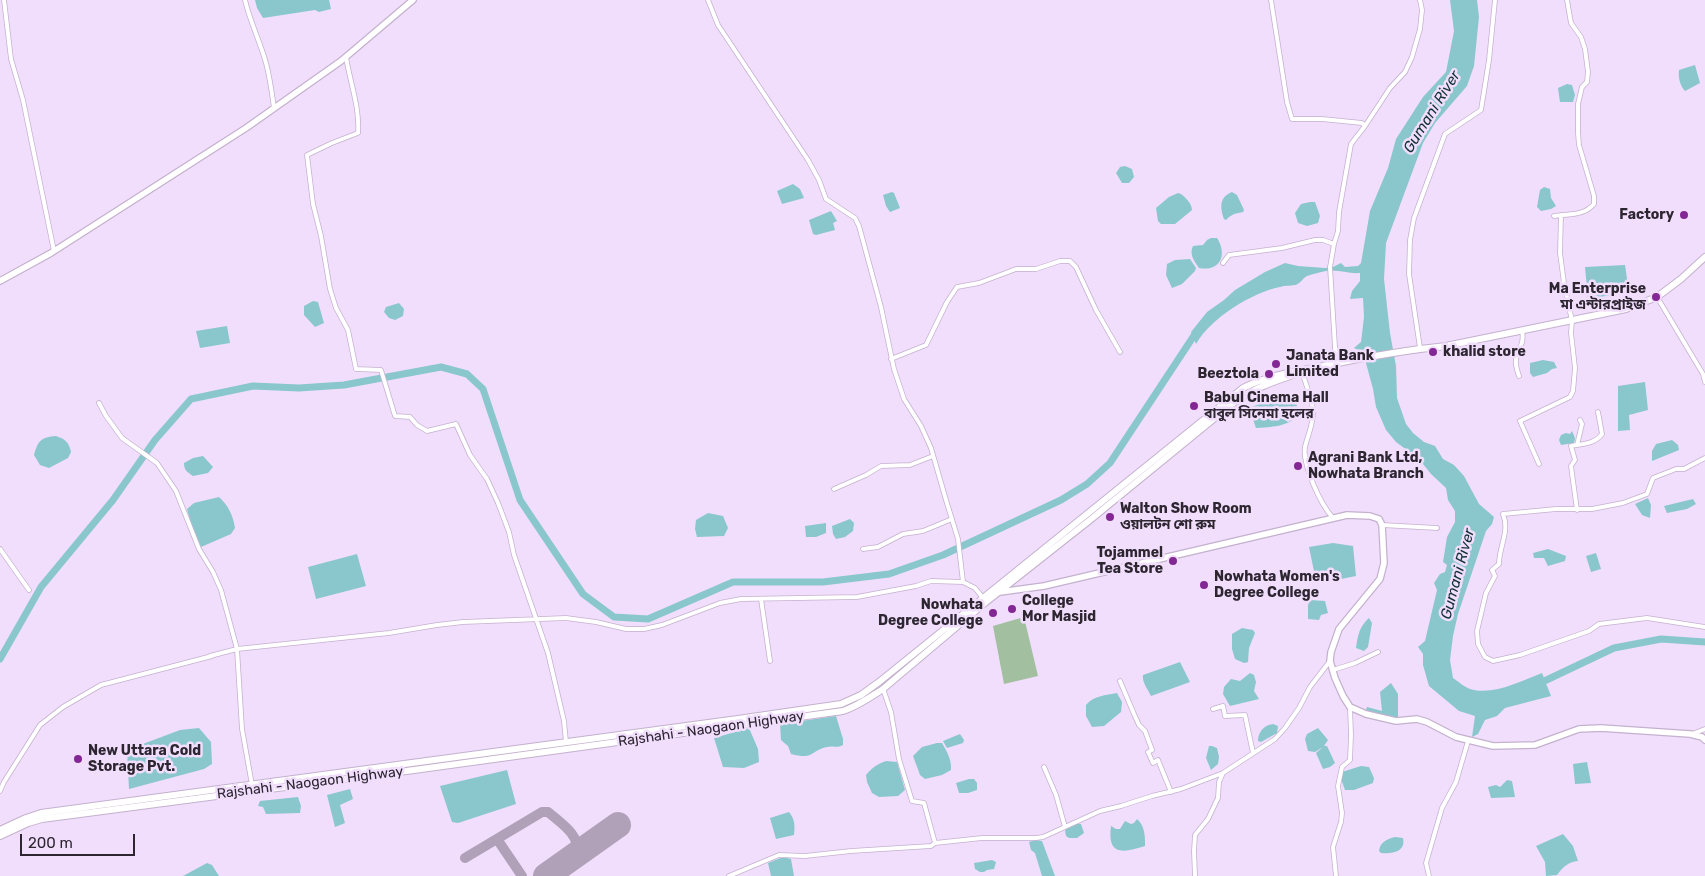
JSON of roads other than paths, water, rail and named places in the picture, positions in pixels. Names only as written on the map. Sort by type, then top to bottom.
[{"type":"main road","points":[[1420,348],[1446,346],[1626,309],[1657,297],[1681,279],[1705,257]]},
{"type":"main road","name":"Rajshahi - Naogaon Highway","points":[[0,836],[28,823],[42,819],[579,744],[851,701],[919,655],[1000,592],[1030,564],[1243,388],[1272,376],[1420,348]]},
{"type":"main road","name":"Rajshahi - Naogaon Highway","points":[[0,830],[41,813],[252,786],[566,742],[579,744],[843,711],[865,702],[882,689],[983,598],[1030,564]]},
{"type":"street","points":[[4,0],[11,59],[23,100],[54,251]]},
{"type":"street","points":[[245,0],[251,23],[256,32],[266,63],[274,108]]},
{"type":"street","points":[[0,281],[54,251],[190,166],[346,58],[413,0]]},
{"type":"street","points":[[708,0],[718,25],[808,160],[819,180],[826,199],[855,218],[866,250],[881,307],[890,358],[904,399],[921,426],[933,456],[958,539],[963,582]]},
{"type":"street","points":[[1271,0],[1289,114],[1292,119],[1322,119],[1362,123],[1365,126]]},
{"type":"street","points":[[1336,364],[1330,266],[1338,231],[1339,212],[1352,144],[1378,104],[1405,72],[1409,64],[1420,29],[1422,10],[1420,0]]},
{"type":"street","points":[[1420,348],[1409,274],[1410,240],[1414,218],[1445,134],[1481,110],[1489,60],[1495,0]]},
{"type":"street","points":[[1554,216],[1580,213],[1590,209],[1594,204],[1594,196],[1579,145],[1578,133],[1578,104],[1582,88],[1587,82],[1588,72],[1585,49],[1571,23],[1567,0]]},
{"type":"street","points":[[346,58],[359,124],[358,134],[332,143],[307,155],[306,162],[330,289],[336,308],[348,330],[356,369],[381,370],[395,416],[410,417],[417,425],[427,431],[456,424],[470,455],[487,479],[498,504],[548,653],[556,681],[566,742]]},
{"type":"street","points":[[1539,464],[1520,421],[1560,403],[1570,397],[1574,391],[1575,368],[1571,333],[1572,321],[1560,253],[1561,215]]},
{"type":"street","points":[[1224,263],[1230,255],[1242,252],[1282,248],[1315,240],[1323,240],[1334,244]]},
{"type":"street","points":[[890,358],[926,345],[957,286],[979,283],[1016,270],[1036,269],[1060,261],[1070,261],[1076,268],[1096,310],[1120,352]]},
{"type":"street","points":[[1657,297],[1704,373],[1705,382]]},
{"type":"street","points":[[1519,376],[1516,356],[1521,350],[1524,340],[1522,330]]},
{"type":"street","points":[[1302,371],[1313,409],[1313,422],[1304,458],[1320,499],[1326,511],[1333,518]]},
{"type":"street","points":[[99,403],[122,438],[157,463],[176,491],[199,549],[221,590],[237,649],[242,729],[252,786]]},
{"type":"street","points":[[1578,510],[1571,466],[1575,460],[1571,446],[1599,439],[1602,434],[1598,412]]},
{"type":"street","points":[[1577,445],[1582,424],[1580,420]]},
{"type":"street","points":[[834,489],[881,466],[910,465],[933,456]]},
{"type":"street","points":[[1705,458],[1684,469],[1676,469],[1653,478],[1647,494],[1630,500],[1592,509],[1556,509],[1503,514],[1507,524],[1499,564],[1492,570],[1495,576],[1486,593],[1477,631],[1478,644],[1485,657],[1493,661],[1520,655],[1589,631],[1599,624],[1646,618],[1705,626]]},
{"type":"street","points":[[1000,592],[1044,586],[1347,515],[1370,516],[1379,519],[1382,525],[1384,562],[1380,579],[1339,629],[1331,652],[1330,661],[1333,670],[1343,696],[1350,707],[1351,735],[1350,760],[1342,767],[1338,786],[1342,813],[1333,847],[1336,876]]},
{"type":"street","points":[[863,549],[878,547],[903,534],[923,531],[952,519]]},
{"type":"street","points":[[1382,525],[1437,528]]},
{"type":"street","points":[[0,549],[29,590]]},
{"type":"street","points":[[0,791],[40,725],[62,707],[101,685],[237,649],[389,633],[437,624],[462,622],[566,618],[626,629],[644,629],[662,625],[720,603],[741,599],[857,597],[916,586],[931,581],[963,582],[974,588],[983,598]]},
{"type":"street","points":[[761,599],[770,662]]},
{"type":"street","points":[[1333,670],[1355,663],[1378,652]]},
{"type":"street","points":[[210,656],[219,654]]},
{"type":"street","points":[[729,876],[779,855],[805,856],[931,846],[935,843],[982,838],[1036,838],[1100,811],[1201,783],[1223,773],[1275,738],[1285,728],[1299,708],[1310,687],[1330,661]]},
{"type":"street","points":[[1120,681],[1136,719],[1145,731],[1152,750],[1148,752],[1153,763],[1158,760],[1171,792]]},
{"type":"street","points":[[882,689],[891,712],[899,759],[912,801],[924,803],[935,843]]},
{"type":"street","points":[[1213,709],[1223,706],[1225,716],[1244,715],[1253,753]]},
{"type":"street","points":[[1350,707],[1366,714],[1396,721],[1417,719],[1456,737],[1492,746],[1535,745],[1560,734],[1579,729],[1690,734],[1702,737],[1705,740]]},
{"type":"street","points":[[1690,734],[1705,729]]},
{"type":"street","points":[[1428,876],[1426,863],[1440,816],[1456,782],[1468,741]]},
{"type":"street","points":[[1044,768],[1056,795],[1065,827]]},
{"type":"street","points":[[1195,876],[1195,835],[1208,820],[1218,798],[1223,773]]},
{"type":"water","points":[[255,0],[329,0],[331,9],[263,18]]},
{"type":"water","points":[[1450,0],[1477,0],[1479,17],[1474,66],[1467,86],[1435,123],[1423,143],[1386,243],[1384,279],[1396,366],[1397,398],[1406,424],[1413,433],[1424,442],[1435,446],[1443,459],[1454,465],[1464,476],[1479,504],[1494,517],[1492,524],[1486,531],[1458,614],[1450,660],[1453,678],[1470,689],[1488,691],[1507,687],[1542,673],[1551,696],[1505,708],[1497,716],[1485,720],[1478,734],[1472,737],[1475,716],[1459,711],[1429,686],[1423,665],[1423,654],[1418,647],[1425,641],[1437,590],[1434,583],[1440,574],[1445,572],[1447,565],[1443,562],[1447,537],[1455,522],[1455,511],[1448,500],[1446,488],[1419,459],[1396,442],[1386,430],[1376,407],[1363,352],[1354,348],[1361,342],[1364,317],[1363,298],[1350,299],[1352,291],[1360,281],[1360,273],[1330,271],[1307,276],[1297,284],[1269,290],[1233,308],[1211,325],[1196,344],[1191,332],[1207,312],[1235,290],[1265,272],[1285,263],[1325,268],[1341,263],[1345,267],[1358,266],[1361,263],[1370,211],[1388,168],[1396,139],[1423,97],[1446,72],[1454,31]]},
{"type":"water","points":[[1695,65],[1700,83],[1685,91],[1680,81],[1679,70]]},
{"type":"water","points":[[1567,84],[1572,85],[1575,95],[1573,102],[1560,102],[1558,88]]},
{"type":"water","points":[[1125,166],[1132,169],[1134,177],[1129,183],[1122,183],[1116,173],[1120,167]]},
{"type":"water","points":[[793,184],[800,189],[804,198],[782,204],[777,191]]},
{"type":"water","points":[[1544,187],[1550,189],[1551,198],[1556,206],[1541,211],[1537,207],[1540,190]]},
{"type":"water","points":[[892,192],[900,208],[890,212],[883,195]]},
{"type":"water","points":[[1232,192],[1237,195],[1244,210],[1226,220],[1224,219],[1221,207],[1225,197]]},
{"type":"water","points":[[1178,193],[1188,201],[1192,210],[1175,224],[1161,224],[1158,221],[1156,208],[1169,197]]},
{"type":"water","points":[[1315,202],[1320,216],[1318,223],[1307,226],[1298,223],[1295,213],[1301,204]]},
{"type":"water","points":[[831,211],[837,221],[833,223],[835,230],[816,235],[813,234],[809,220]]},
{"type":"water","points":[[1211,238],[1217,238],[1220,244],[1222,256],[1220,261],[1217,265],[1206,269],[1199,268],[1192,255],[1193,246],[1203,245]]},
{"type":"water","points":[[1190,259],[1196,268],[1195,271],[1182,284],[1172,288],[1166,275],[1167,264],[1175,260]]},
{"type":"water","points":[[1625,265],[1629,292],[1588,299],[1585,267]]},
{"type":"water","points":[[313,301],[318,302],[324,323],[315,327],[304,315],[304,306]]},
{"type":"water","points":[[399,303],[404,309],[403,316],[395,320],[389,318],[384,312],[386,307]]},
{"type":"water","points":[[227,326],[230,343],[200,348],[196,331]]},
{"type":"water","points":[[1543,360],[1554,362],[1557,368],[1533,377],[1530,373],[1530,363]]},
{"type":"water","points":[[1645,382],[1648,410],[1629,415],[1630,430],[1618,431],[1618,386]]},
{"type":"water","points":[[1294,394],[1299,415],[1284,424],[1256,428],[1249,408],[1278,397]]},
{"type":"water","points":[[1572,431],[1575,438],[1574,443],[1561,445],[1559,440],[1561,435],[1570,434]]},
{"type":"water","points":[[56,436],[68,443],[71,452],[68,458],[49,468],[40,465],[34,455],[37,446],[47,437]]},
{"type":"water","points":[[1672,440],[1678,445],[1679,450],[1652,461],[1652,451],[1656,444]]},
{"type":"water","points":[[203,456],[213,467],[208,473],[193,476],[186,471],[184,463],[193,458]]},
{"type":"water","points":[[219,497],[230,511],[235,528],[231,534],[201,547],[192,527],[187,509],[194,503]]},
{"type":"water","points":[[1648,498],[1651,505],[1650,518],[1642,515],[1635,504]]},
{"type":"water","points":[[1693,499],[1696,504],[1687,509],[1667,513],[1664,506]]},
{"type":"water","points":[[708,513],[723,516],[728,528],[724,536],[697,537],[695,529],[696,520]]},
{"type":"water","points":[[850,519],[854,523],[853,531],[845,537],[836,539],[832,526]]},
{"type":"water","points":[[826,523],[826,533],[816,537],[806,537],[805,526]]},
{"type":"water","points":[[1333,543],[1353,546],[1356,576],[1316,581],[1309,547]]},
{"type":"water","points":[[1548,549],[1566,556],[1565,561],[1548,566],[1544,558],[1534,558],[1533,553]]},
{"type":"water","points":[[1596,553],[1601,569],[1591,572],[1586,556]]},
{"type":"water","points":[[357,554],[366,586],[316,599],[308,567]]},
{"type":"water","points":[[1310,600],[1325,601],[1328,613],[1321,615],[1319,620],[1308,619]]},
{"type":"water","points":[[1369,618],[1372,623],[1368,647],[1364,651],[1356,648],[1357,639],[1363,625]]},
{"type":"water","points":[[1242,628],[1253,630],[1255,633],[1249,648],[1248,662],[1244,663],[1235,659],[1232,649],[1232,634]]},
{"type":"water","points":[[1180,662],[1190,682],[1151,696],[1144,683],[1143,675]]},
{"type":"water","points":[[1250,673],[1254,675],[1256,682],[1254,691],[1259,699],[1230,706],[1223,694],[1224,687],[1231,679],[1240,681]]},
{"type":"water","points":[[1391,683],[1398,694],[1398,720],[1366,710],[1367,707],[1382,711],[1380,692]]},
{"type":"water","points":[[1117,693],[1122,702],[1121,712],[1104,726],[1092,727],[1086,716],[1086,705],[1096,698]]},
{"type":"water","points":[[836,716],[843,745],[799,756],[791,754],[788,746],[781,740],[780,724]]},
{"type":"water","points":[[1273,724],[1278,726],[1277,733],[1261,742],[1258,741],[1262,730]]},
{"type":"water","points":[[199,728],[211,742],[212,764],[204,769],[129,789],[127,750],[180,730]]},
{"type":"water","points":[[749,728],[758,749],[759,762],[744,768],[723,767],[714,738]]},
{"type":"water","points":[[1318,728],[1328,740],[1324,746],[1327,746],[1335,763],[1323,769],[1316,753],[1323,747],[1315,752],[1308,751],[1305,739],[1307,734]]},
{"type":"water","points":[[960,734],[964,740],[963,743],[947,748],[943,741]]},
{"type":"water","points":[[942,743],[946,750],[950,759],[951,770],[942,775],[925,779],[920,775],[913,756],[922,747]]},
{"type":"water","points":[[1209,746],[1217,748],[1219,757],[1218,764],[1211,770],[1206,758]]},
{"type":"water","points":[[886,761],[897,762],[905,790],[898,796],[879,797],[872,793],[867,782],[866,775],[877,765]]},
{"type":"water","points":[[1587,762],[1591,783],[1575,784],[1573,764]]},
{"type":"water","points":[[1361,766],[1369,767],[1374,778],[1373,783],[1354,790],[1345,790],[1340,776],[1342,772]]},
{"type":"water","points":[[507,770],[516,804],[458,823],[452,822],[440,786]]},
{"type":"water","points":[[974,779],[977,783],[977,790],[959,793],[956,783]]},
{"type":"water","points":[[1507,780],[1512,781],[1515,797],[1491,798],[1488,787],[1496,785],[1500,787]]},
{"type":"water","points":[[350,789],[353,799],[340,805],[345,823],[335,827],[327,795]]},
{"type":"water","points":[[298,797],[301,806],[300,813],[266,814],[263,807],[258,806],[260,801]]},
{"type":"water","points":[[789,812],[794,823],[794,835],[776,839],[770,818]]},
{"type":"water","points":[[1137,819],[1143,828],[1145,846],[1124,851],[1118,850],[1112,843],[1110,836],[1111,826],[1120,829],[1125,821],[1131,824]]},
{"type":"water","points":[[1081,824],[1084,833],[1077,838],[1066,836],[1065,831],[1067,827]]},
{"type":"water","points":[[1563,834],[1573,846],[1578,861],[1566,865],[1557,875],[1546,876],[1545,862],[1536,846]]},
{"type":"water","points":[[1395,837],[1403,838],[1400,849],[1390,853],[1381,853],[1379,851],[1382,843]]},
{"type":"water","points":[[1042,841],[1055,876],[1042,876],[1035,853],[1031,850],[1029,842]]},
{"type":"water","points":[[783,857],[791,859],[794,876],[771,876],[768,863]]},
{"type":"water","points":[[992,860],[996,862],[994,869],[980,872],[975,869],[974,863]]},
{"type":"water","points":[[207,863],[212,865],[219,876],[183,876]]},
{"type":"waterway","points":[[0,659],[41,587],[113,500],[155,440],[191,399],[253,386],[299,388],[344,385],[441,367],[467,374],[483,389],[520,500],[583,594],[614,617],[648,619],[733,582],[823,582],[889,574],[943,555],[1061,500],[1087,484],[1110,463],[1197,331]]},
{"type":"waterway","name":"Gumani River","points":[[1538,684],[1614,648],[1661,639],[1705,642]]},
{"type":"place","name":"Factory","points":[[1684,215]]},
{"type":"place","name":"Ma Enterprise মা এন্টারপ্রাইজ","points":[[1656,297]]},
{"type":"place","name":"khalid store","points":[[1433,352]]},
{"type":"place","name":"Janata Bank Limited","points":[[1276,364]]},
{"type":"place","name":"Beeztola","points":[[1269,374]]},
{"type":"place","name":"Babul Cinema Hall বাবুল সিনেমা হলের","points":[[1194,406]]},
{"type":"place","name":"Agrani Bank Ltd, Nowhata Branch","points":[[1298,466]]},
{"type":"place","name":"Walton Show Room ওয়ালটন শো রুম","points":[[1110,517]]},
{"type":"place","name":"Tojammel Tea Store","points":[[1173,561]]},
{"type":"place","name":"Nowhata Women's Degree College","points":[[1204,585]]},
{"type":"place","name":"College Mor Masjid","points":[[1012,609]]},
{"type":"place","name":"Nowhata Degree College","points":[[993,613]]},
{"type":"place","name":"New Uttara Cold Storage Pvt.","points":[[78,759]]}]
